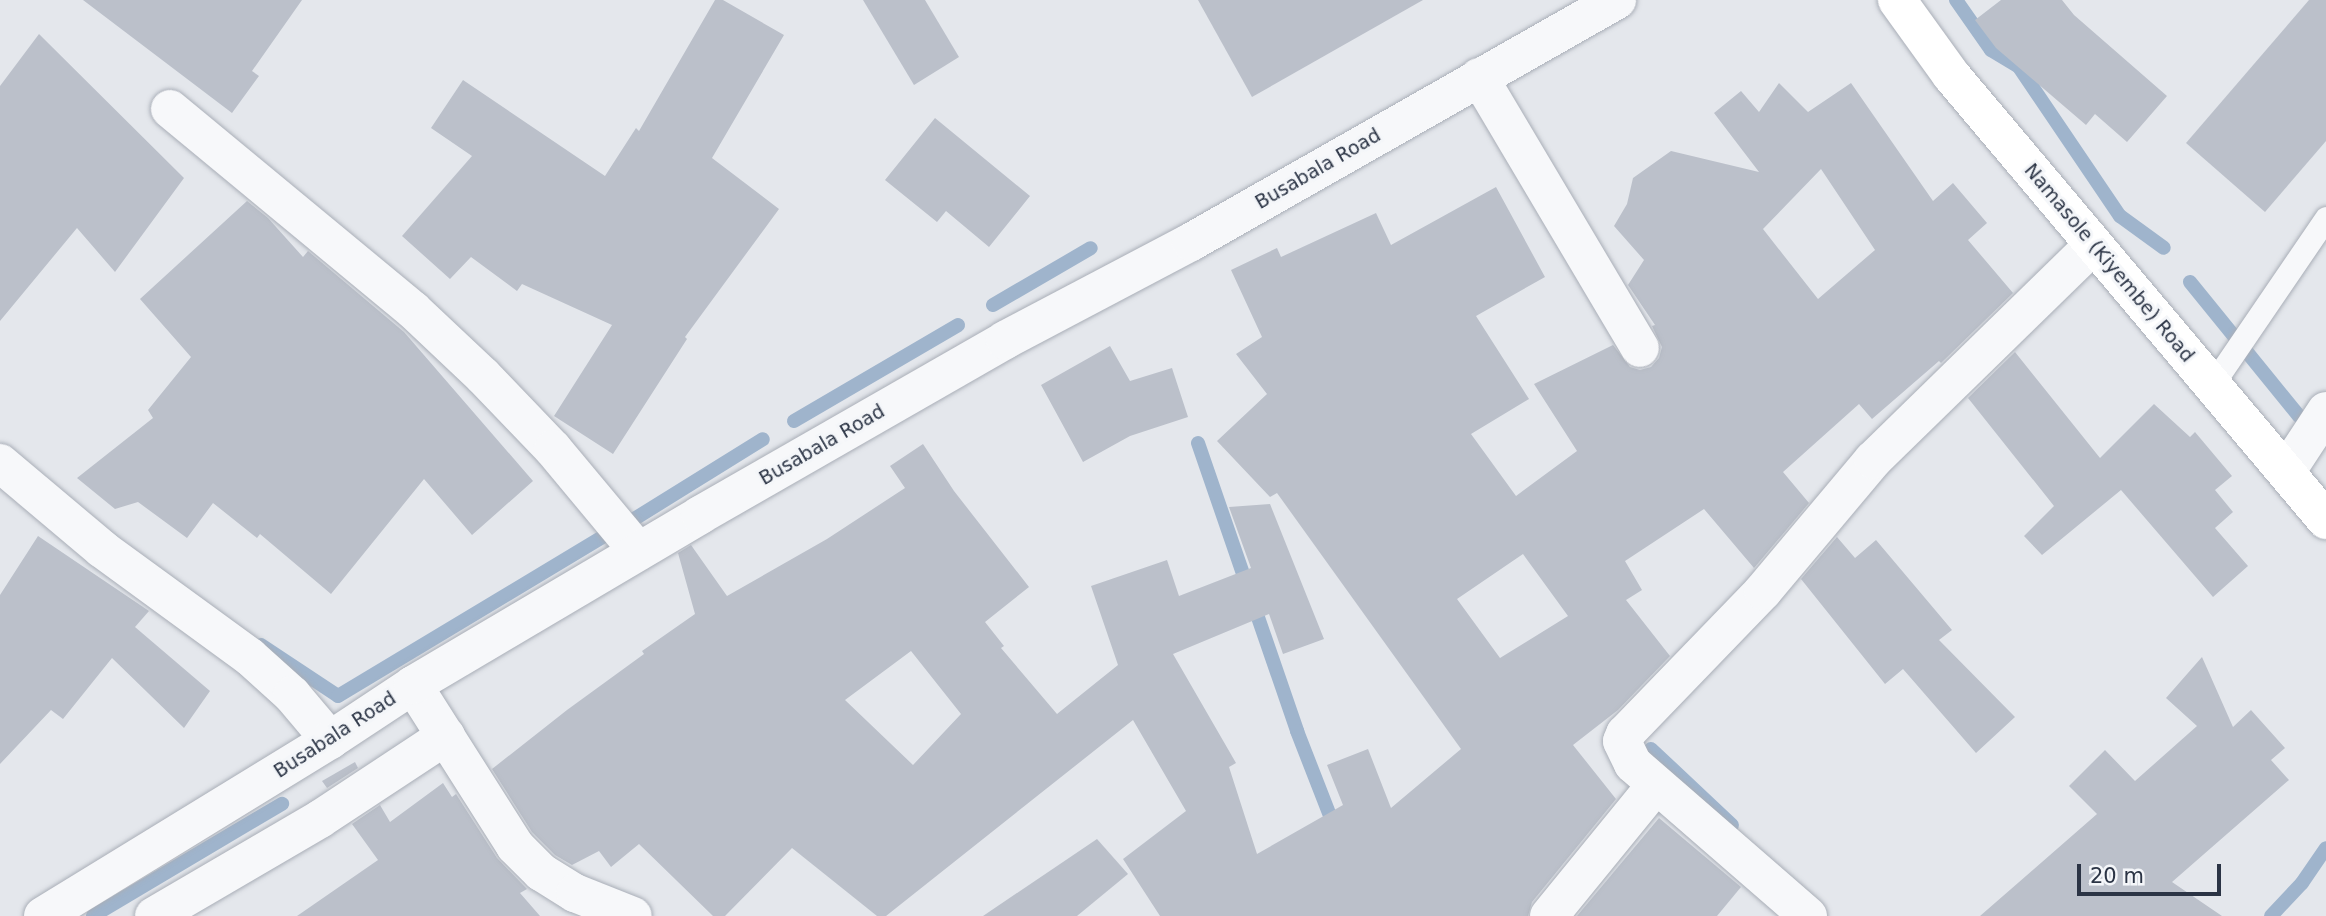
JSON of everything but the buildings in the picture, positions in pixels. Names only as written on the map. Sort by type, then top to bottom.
[{"type":"main road","name":"Namasole (Kiyembe) Road","points":[[1898,0],[1951,75],[2326,520]]},
{"type":"street","name":"Busabala Road","points":[[43,916],[330,740],[413,685],[638,551],[1005,340],[1191,242],[1617,0]]},
{"type":"street","points":[[1479,77],[1640,348]]},
{"type":"street","points":[[170,109],[413,310],[553,449],[638,551]]},
{"type":"street","points":[[1808,916],[1633,764],[1622,741],[1625,734],[1763,591],[1873,460],[2093,245]]},
{"type":"street","points":[[2286,472],[2326,411]]},
{"type":"street","points":[[0,463],[102,549],[250,657],[292,695],[330,740]]},
{"type":"street","points":[[413,685],[515,846],[541,873],[575,893],[633,916]]},
{"type":"street","points":[[154,916],[320,819],[446,736]]},
{"type":"street","points":[[1549,916],[1656,785]]},
{"type":"lane","points":[[2212,384],[2326,218]]},
{"type":"waterway","points":[[1956,0],[1991,50],[2019,67],[2120,216],[2164,248]]},
{"type":"waterway","points":[[993,305],[1091,248]]},
{"type":"waterway","points":[[2190,282],[2299,416]]},
{"type":"waterway","points":[[794,421],[958,325]]},
{"type":"waterway","points":[[631,521],[763,439]]},
{"type":"waterway","points":[[1198,443],[1297,731],[1336,831]]},
{"type":"waterway","points":[[261,645],[338,696],[603,537]]},
{"type":"waterway","points":[[1651,749],[1732,825]]},
{"type":"waterway","points":[[93,916],[282,804]]},
{"type":"waterway","points":[[2271,916],[2302,883],[2326,848]]}]
